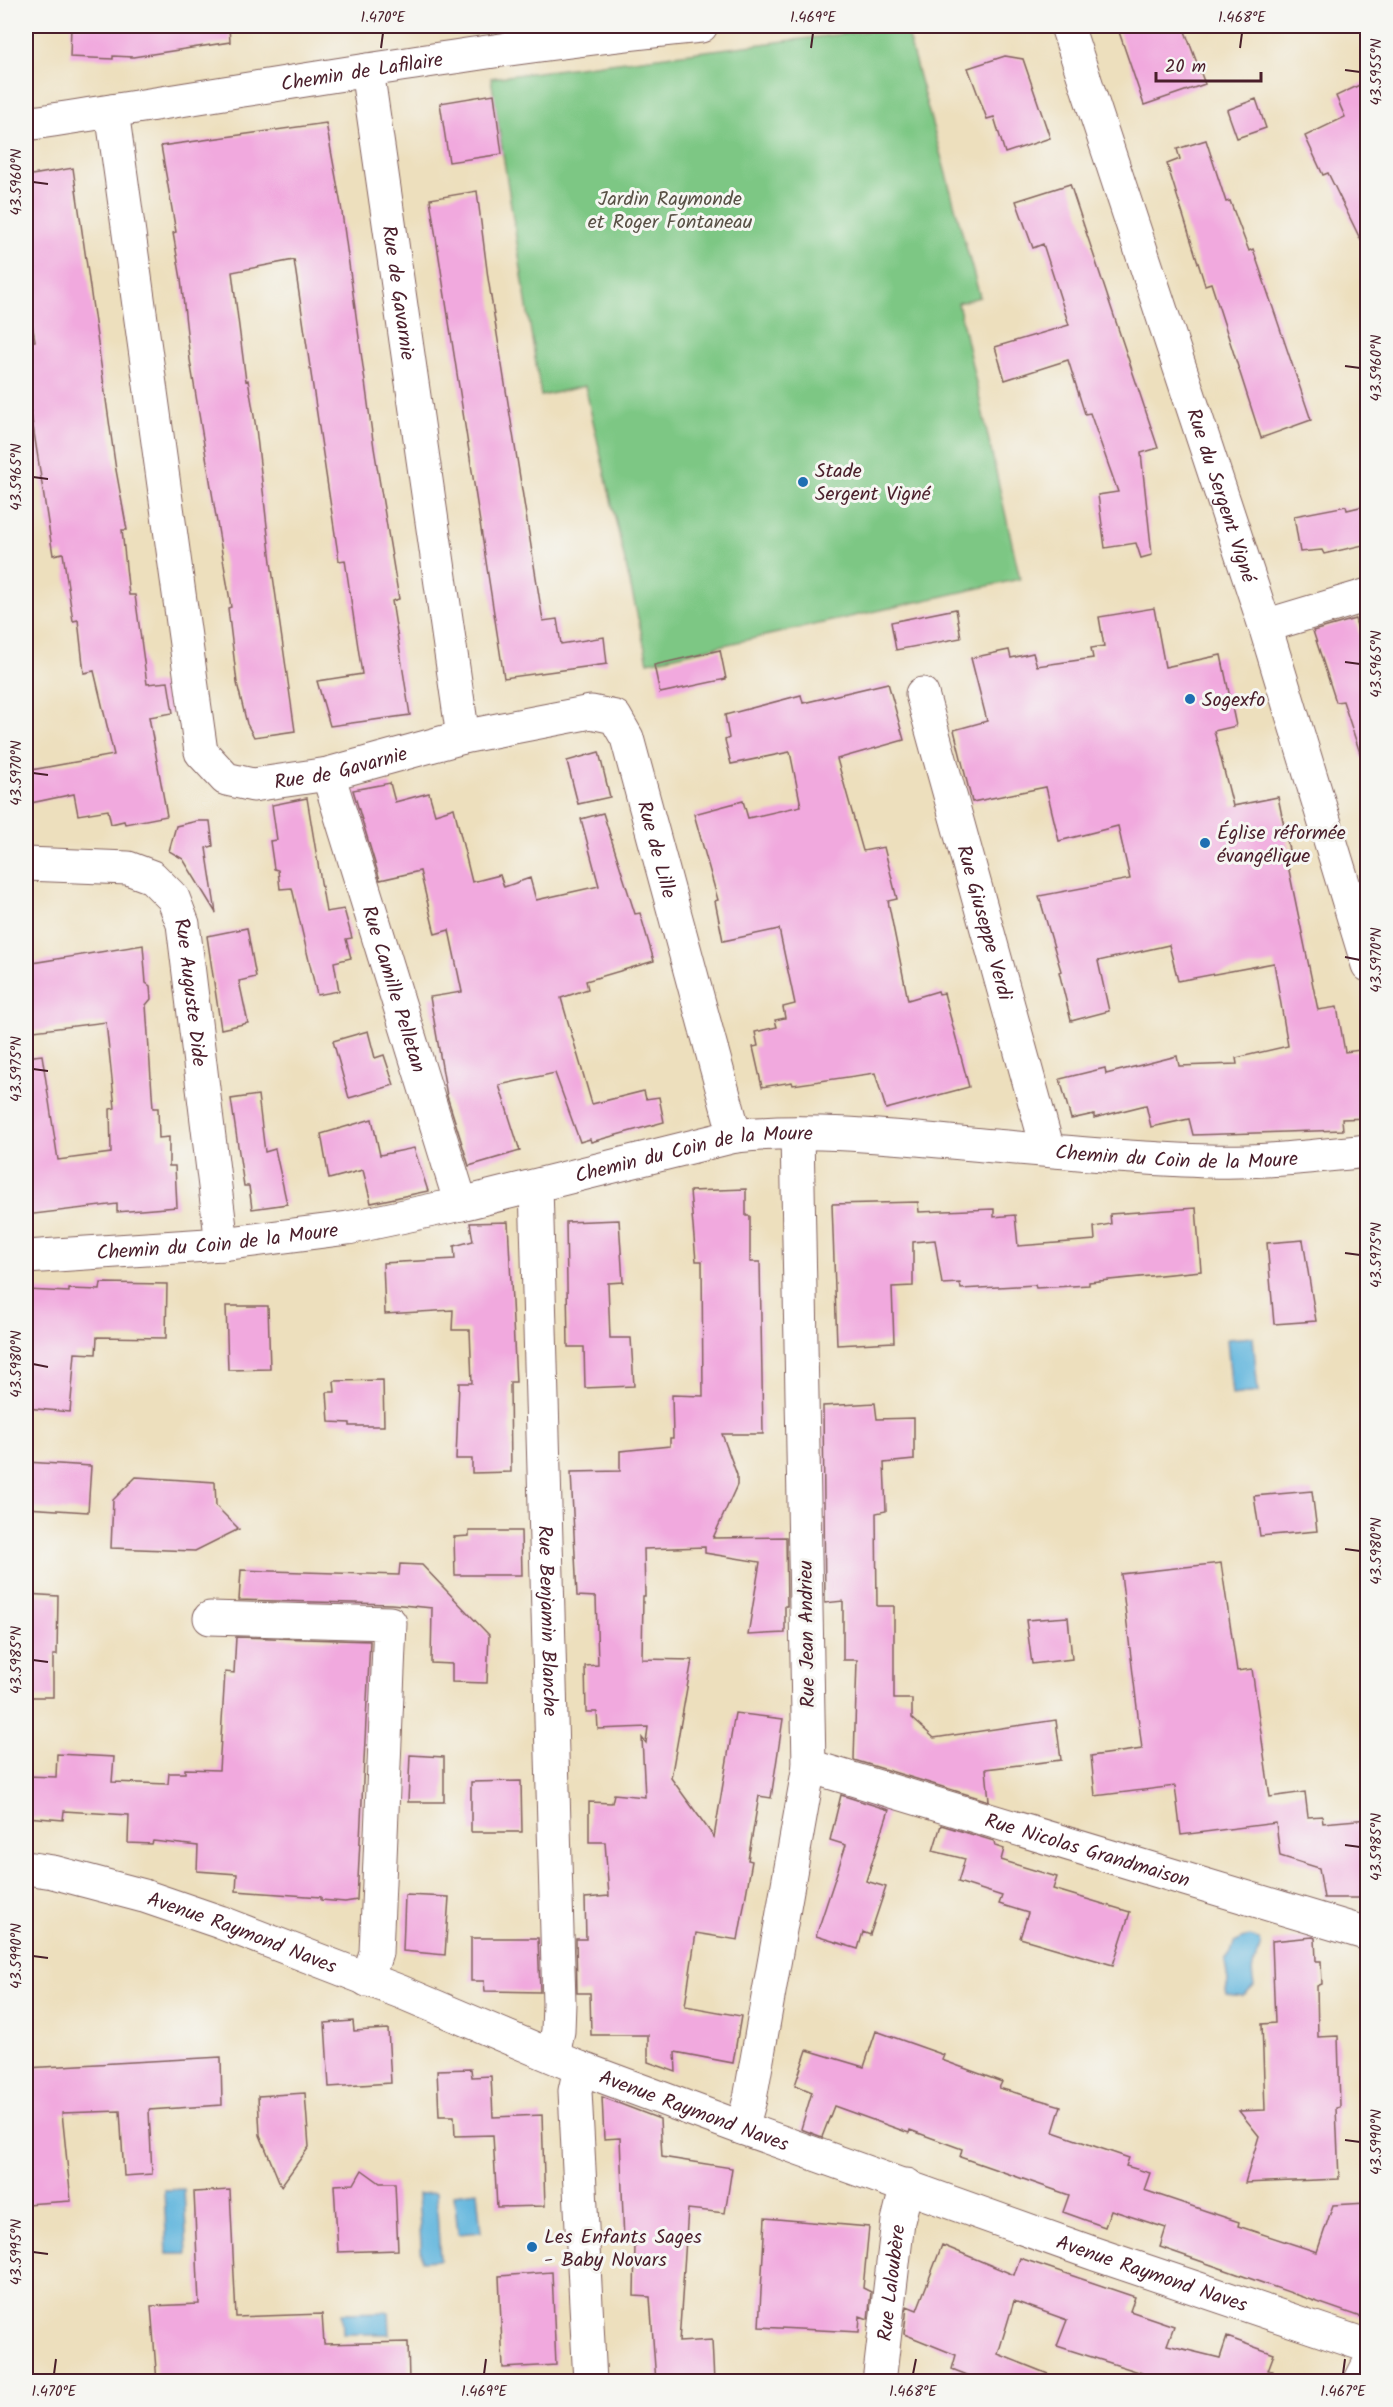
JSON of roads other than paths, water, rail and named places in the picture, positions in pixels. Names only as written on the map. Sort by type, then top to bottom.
[{"type":"street","name":"Chemin de Lafilaire","points":[[26,124],[629,29],[700,26]]},
{"type":"street","name":"Rue du Sergent Vigné","points":[[1067,26],[1265,626],[1368,965]]},
{"type":"street","name":"Rue de Gavarnie","points":[[112,111],[201,752],[226,779],[253,785],[328,774],[463,737],[367,70]]},
{"type":"street","points":[[1265,626],[1368,595]]},
{"type":"street","name":"Rue Giuseppe Verdi","points":[[922,694],[1048,1150]]},
{"type":"street","name":"Rue de Lille","points":[[463,737],[591,712],[615,717],[627,738],[735,1136]]},
{"type":"street","name":"Rue Camille Pelletan","points":[[328,774],[461,1204]]},
{"type":"street","name":"Rue Auguste Dide","points":[[26,864],[128,868],[152,877],[173,898],[183,924],[222,1244]]},
{"type":"street","name":"Chemin du Coin de la Moure","points":[[26,1257],[222,1244],[348,1228],[461,1204],[735,1136],[797,1133],[1209,1161],[1300,1158],[1368,1151]]},
{"type":"street","name":"Rue Jean Andrieu","points":[[742,2128],[750,2099],[809,1766],[797,1133]]},
{"type":"street","name":"Rue Benjamin Blanche","points":[[536,1186],[558,2031],[575,2091],[590,2382]]},
{"type":"street","points":[[210,1618],[390,1623],[376,1953],[367,1980]]},
{"type":"street","name":"Rue Nicolas Grandmaison","points":[[809,1766],[1368,1934]]},
{"type":"street","name":"Avenue Raymond Naves","points":[[26,1868],[53,1872],[144,1896],[220,1922],[401,1992],[567,2062],[742,2128],[1095,2254],[1368,2346]]},
{"type":"street","name":"Rue Laloubère","points":[[879,2382],[898,2221],[907,2185]]},
{"type":"street","points":[[1360,2382],[1368,2366]]},
{"type":"water","points":[[1253,1337],[1258,1392],[1232,1395],[1227,1339]]},
{"type":"water","points":[[1249,1936],[1256,1938],[1261,1944],[1252,1968],[1254,1986],[1243,1997],[1227,1995],[1225,1961],[1234,1943]]},
{"type":"water","points":[[184,2189],[187,2254],[167,2254],[164,2190]]},
{"type":"water","points":[[477,2191],[481,2232],[458,2234],[454,2194]]},
{"type":"water","points":[[436,2193],[440,2260],[422,2261],[418,2194]]},
{"type":"water","points":[[389,2312],[390,2334],[343,2334],[342,2313]]},
{"type":"place","name":"Stade Sergent Vigné","points":[[803,482]]},
{"type":"place","name":"Sogexfo","points":[[1190,699]]},
{"type":"place","name":"Église réformée évangélique","points":[[1205,843]]},
{"type":"place","name":"Les Enfants Sages - Baby Novars","points":[[532,2247]]},
{"type":"park label","name":"Jardin Raymonde et Roger Fontaneau","points":[[670,210]]}]
